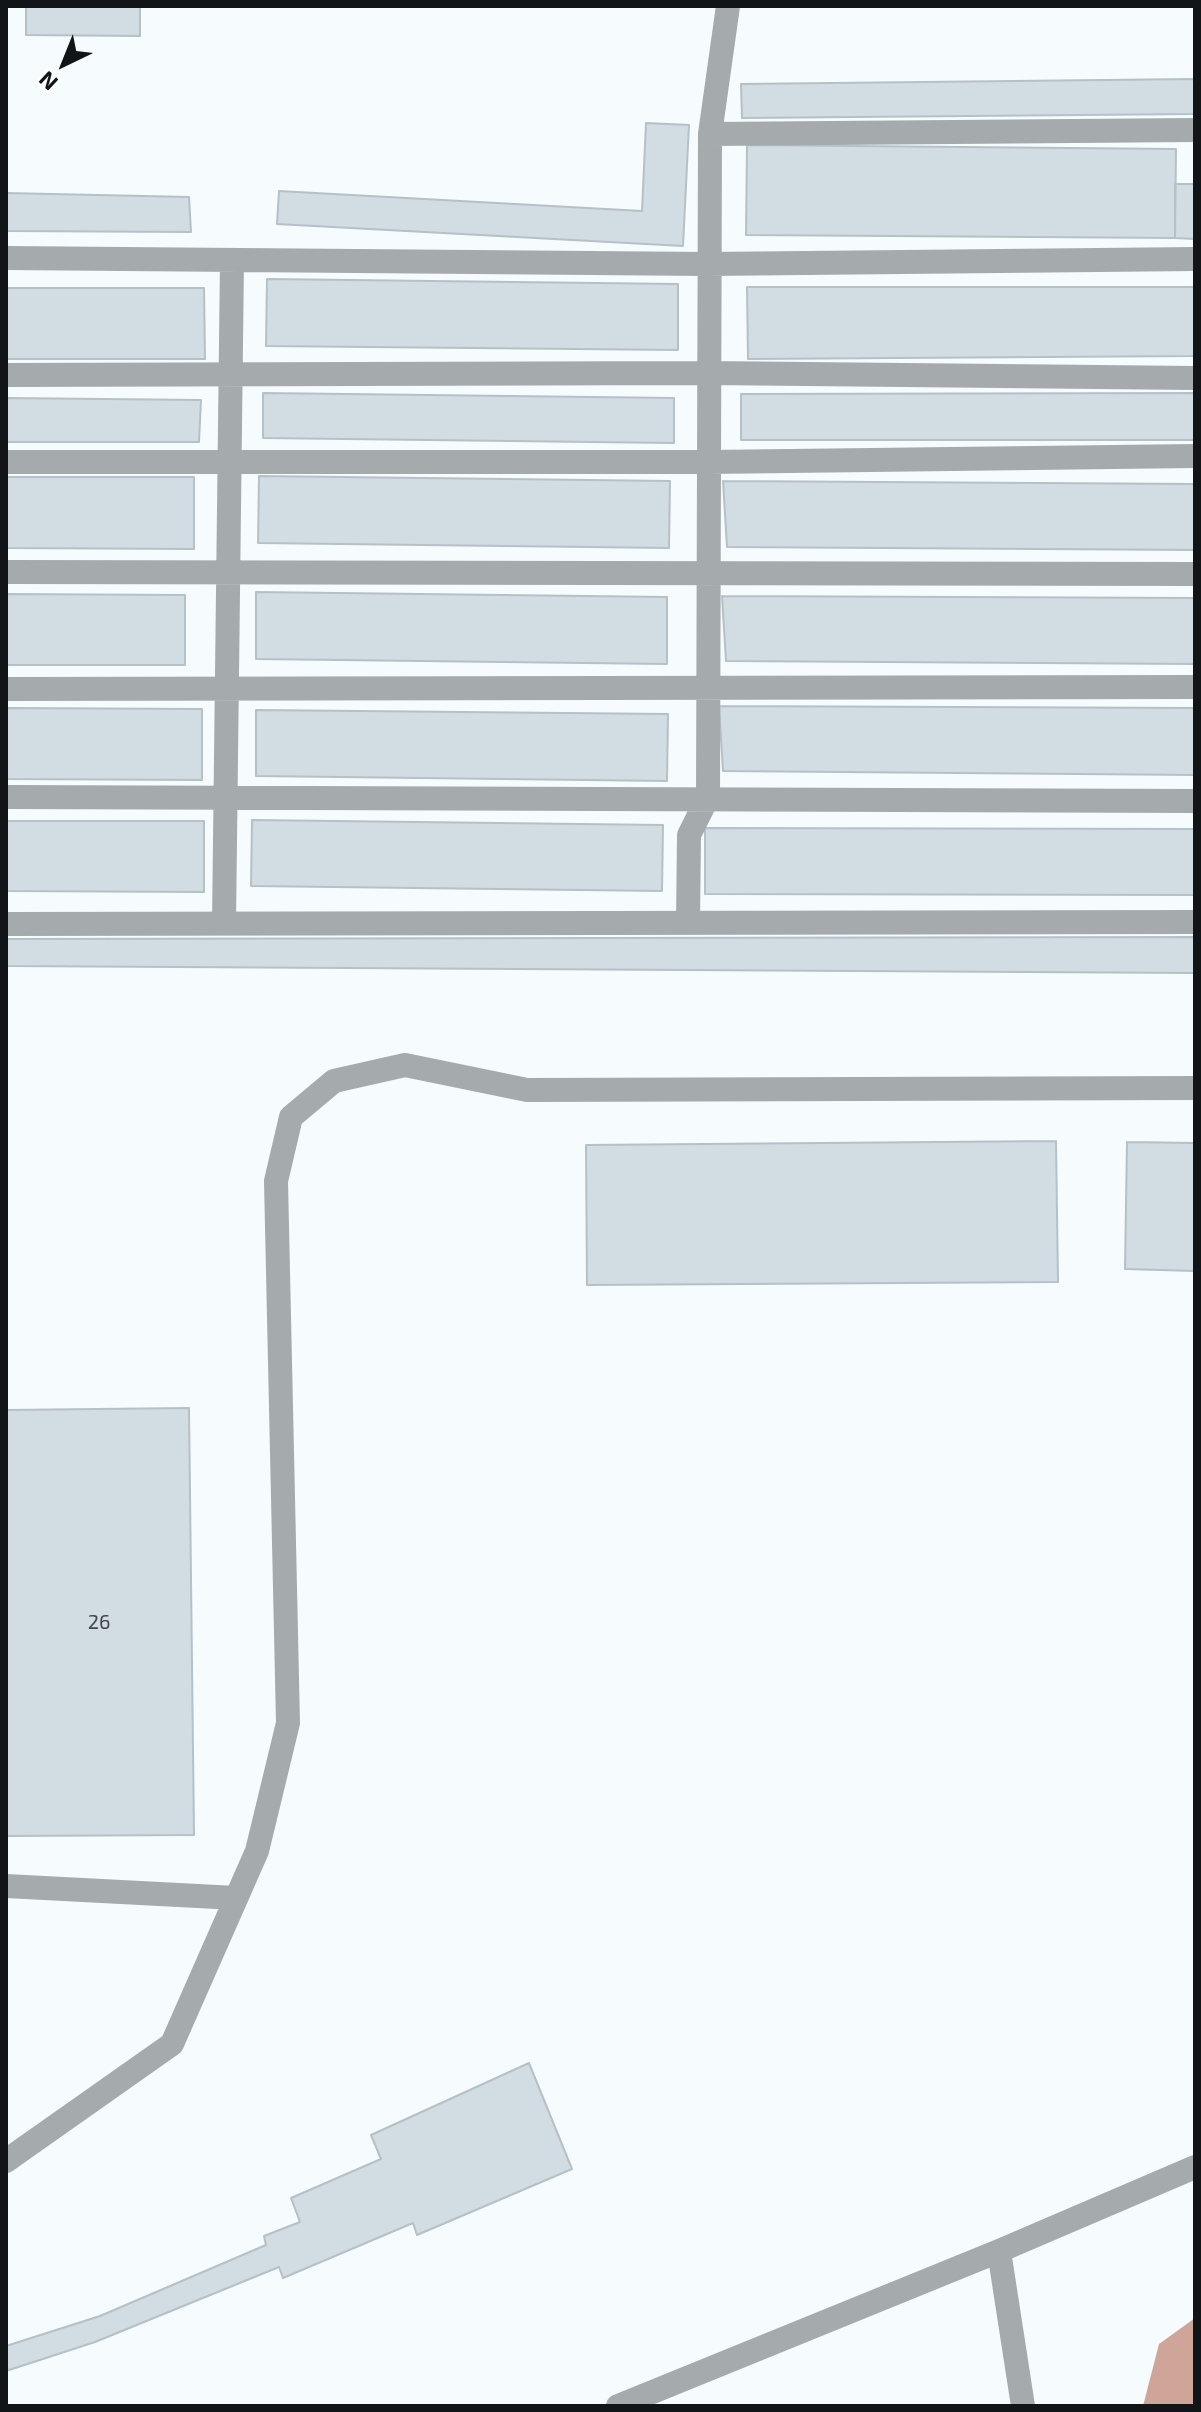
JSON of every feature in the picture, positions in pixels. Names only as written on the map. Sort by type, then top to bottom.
[{"type":"street","points":[[688,923],[689,835],[708,797],[707,264],[710,134],[728,6]]},
{"type":"street","points":[[710,134],[1195,130]]},
{"type":"street","points":[[6,258],[707,264],[1195,259]]},
{"type":"street","points":[[224,923],[232,260]]},
{"type":"street","points":[[6,375],[708,373],[1195,378]]},
{"type":"street","points":[[6,462],[708,462],[1195,456]]},
{"type":"street","points":[[6,572],[1195,574]]},
{"type":"street","points":[[6,689],[1195,687]]},
{"type":"street","points":[[6,797],[1195,801]]},
{"type":"street","points":[[6,924],[1195,922]]},
{"type":"street","points":[[6,2161],[172,2044],[257,1851],[288,1723],[276,1181],[291,1117],[334,1081],[405,1065],[527,1090],[1195,1088]]},
{"type":"street","points":[[6,1886],[236,1898]]},
{"type":"street","points":[[618,2406],[999,2251],[1195,2167]]},
{"type":"street","points":[[999,2251],[1023,2406]]},
{"type":"shaded area","points":[[1195,2318],[1195,2406],[1143,2406],[1159,2344]]},
{"type":"building","points":[[26,6],[140,6],[140,36],[26,35]]},
{"type":"building","points":[[1195,79],[1195,114],[742,118],[741,84]]},
{"type":"building","points":[[646,123],[689,125],[683,246],[277,224],[279,191],[642,211]]},
{"type":"building","points":[[747,145],[1176,149],[1175,238],[746,235]]},
{"type":"building","points":[[1175,184],[1195,184],[1195,239],[1175,238]]},
{"type":"building","points":[[6,193],[189,197],[191,232],[6,231]]},
{"type":"building","points":[[267,279],[678,284],[678,350],[266,346]]},
{"type":"building","points":[[747,287],[1195,287],[1195,356],[748,359]]},
{"type":"building","points":[[6,288],[204,288],[205,359],[6,359]]},
{"type":"building","points":[[263,393],[674,398],[674,443],[263,438]]},
{"type":"building","points":[[1195,393],[1195,440],[741,440],[741,394]]},
{"type":"building","points":[[6,398],[201,400],[199,442],[6,442]]},
{"type":"building","points":[[259,476],[670,481],[669,548],[258,543]]},
{"type":"building","points":[[6,477],[194,477],[194,549],[6,548]]},
{"type":"building","points":[[723,481],[1195,484],[1195,550],[727,547]]},
{"type":"building","points":[[256,592],[667,597],[667,664],[256,659]]},
{"type":"building","points":[[6,594],[185,595],[185,665],[6,665]]},
{"type":"building","points":[[722,596],[1195,598],[1195,664],[726,661]]},
{"type":"building","points":[[719,706],[1195,708],[1195,775],[723,771]]},
{"type":"building","points":[[6,708],[202,709],[202,780],[6,779]]},
{"type":"building","points":[[256,710],[668,714],[667,781],[256,776]]},
{"type":"building","points":[[252,820],[663,825],[662,891],[251,886]]},
{"type":"building","points":[[6,821],[204,821],[204,892],[6,891]]},
{"type":"building","points":[[705,828],[1195,829],[1195,895],[705,894]]},
{"type":"building","points":[[1195,937],[1195,973],[6,966],[6,939]]},
{"type":"building","points":[[1056,1141],[1058,1282],[587,1285],[586,1145]]},
{"type":"building","points":[[1127,1142],[1195,1143],[1195,1271],[1125,1269]]},
{"type":"building","points":[[189,1408],[194,1835],[6,1836],[6,1410]]},
{"type":"building","points":[[529,2063],[572,2169],[417,2235],[413,2223],[283,2278],[279,2267],[95,2342],[6,2371],[6,2346],[100,2316],[266,2245],[264,2236],[300,2222],[291,2198],[381,2159],[371,2135]]}]
